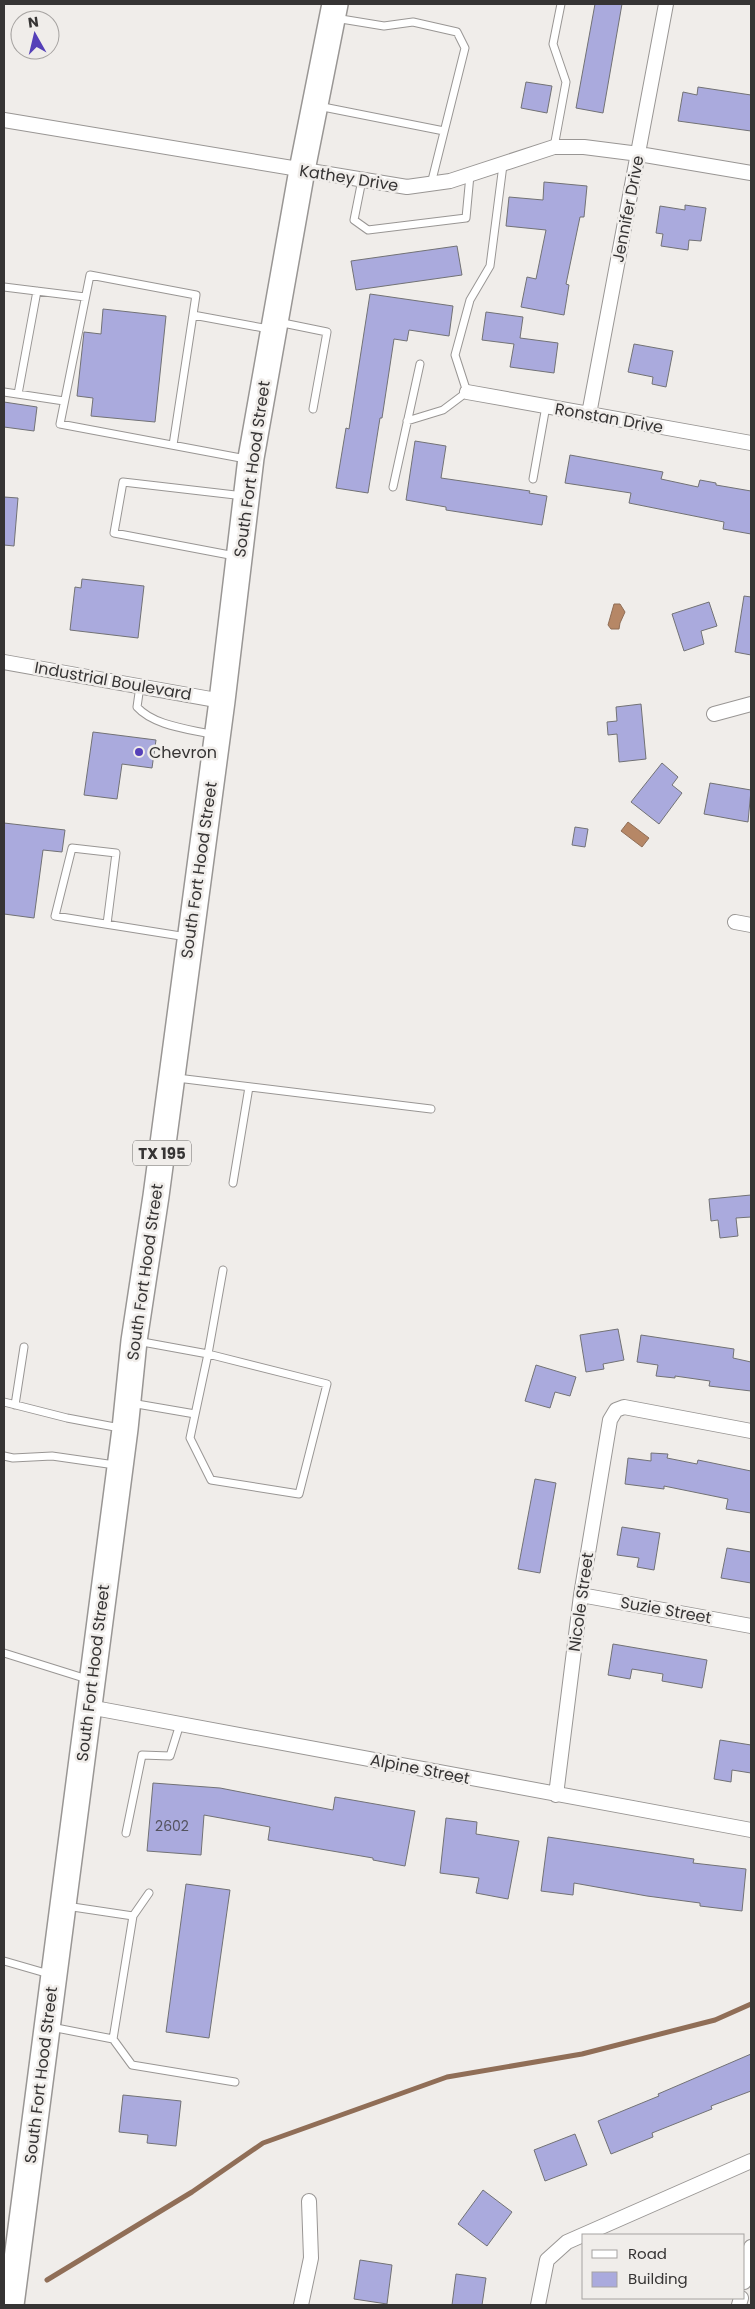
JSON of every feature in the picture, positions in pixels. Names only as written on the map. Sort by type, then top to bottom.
[{"type":"highway","name":"South Fort Hood Street","points":[[11,2305],[125,1429],[134,1341],[172,1078],[222,701],[251,460],[302,170],[334,11]]},
{"type":"street","name":"Jennifer Drive","points":[[589,414],[666,4]]},
{"type":"street","name":"Kathey Drive","points":[[4,120],[406,187],[431,184],[470,175],[554,147],[584,147],[639,154],[751,173]]},
{"type":"street","name":"Ronstan Drive","points":[[467,392],[751,443]]},
{"type":"street","name":"Industrial Boulevard","points":[[4,662],[222,701]]},
{"type":"street","points":[[714,714],[751,704]]},
{"type":"street","points":[[736,922],[751,925]]},
{"type":"street","name":"Nicole Street","points":[[556,1795],[581,1595],[610,1420],[616,1410],[624,1407],[751,1431]]},
{"type":"street","name":"Suzie Street","points":[[581,1595],[751,1626]]},
{"type":"street","name":"Alpine Street","points":[[88,1707],[751,1830]]},
{"type":"street","points":[[585,2234],[751,2161]]},
{"type":"street","points":[[301,2305],[311,2258],[309,2201]]},
{"type":"street","points":[[538,2305],[547,2260],[567,2242],[582,2235]]},
{"type":"street","points":[[745,2277],[751,2247]]},
{"type":"lane","points":[[554,147],[566,82],[553,44],[561,4]]},
{"type":"lane","points":[[334,11],[384,26],[413,22],[457,32],[465,48],[431,184]]},
{"type":"lane","points":[[315,105],[444,131]]},
{"type":"lane","points":[[407,421],[443,410],[467,392],[455,355],[470,300],[490,266],[502,165]]},
{"type":"lane","points":[[362,180],[354,220],[368,230],[466,218],[470,175]]},
{"type":"lane","points":[[173,445],[196,295],[90,275],[60,424],[251,460]]},
{"type":"lane","points":[[4,288],[85,298]]},
{"type":"lane","points":[[18,394],[37,291]]},
{"type":"lane","points":[[193,315],[327,332],[313,409]]},
{"type":"lane","points":[[393,487],[420,364]]},
{"type":"lane","points":[[4,392],[64,401]]},
{"type":"lane","points":[[533,479],[546,406]]},
{"type":"lane","points":[[239,557],[114,534],[122,482],[246,496]]},
{"type":"lane","points":[[140,686],[137,708],[142,713],[166,723],[217,736]]},
{"type":"lane","points":[[107,924],[116,852],[72,848],[55,916],[190,938]]},
{"type":"lane","points":[[172,1078],[431,1109]]},
{"type":"lane","points":[[233,1183],[249,1087]]},
{"type":"lane","points":[[134,1341],[208,1354],[327,1384],[299,1494],[211,1480],[190,1438],[208,1354],[223,1270]]},
{"type":"lane","points":[[15,1405],[24,1347]]},
{"type":"lane","points":[[4,1402],[67,1418],[125,1429]]},
{"type":"lane","points":[[128,1402],[195,1414]]},
{"type":"lane","points":[[4,1456],[13,1458],[52,1456],[120,1466]]},
{"type":"lane","points":[[4,1653],[92,1681]]},
{"type":"lane","points":[[126,1833],[142,1755],[170,1756],[180,1724]]},
{"type":"lane","points":[[113,2039],[133,1916],[149,1893]]},
{"type":"lane","points":[[63,1905],[133,1916]]},
{"type":"lane","points":[[4,1962],[54,1976]]},
{"type":"lane","points":[[47,2027],[113,2039],[132,2065],[235,2082]]},
{"type":"shaded area","points":[[614,604],[620,604],[625,612],[619,629],[611,629],[608,625]]},
{"type":"shaded area","points":[[628,822],[649,838],[642,847],[621,831]]},
{"type":"building","points":[[595,4],[622,4],[603,113],[576,108]]},
{"type":"building","points":[[526,82],[552,86],[547,113],[521,108]]},
{"type":"building","points":[[698,87],[751,95],[751,131],[678,121],[683,92],[697,95]]},
{"type":"building","points":[[544,182],[587,186],[584,217],[580,217],[566,284],[569,285],[564,315],[521,307],[527,277],[536,279],[546,230],[506,226],[509,197],[543,200]]},
{"type":"building","points":[[685,205],[706,208],[701,241],[689,240],[688,250],[661,246],[663,234],[656,233],[660,206],[685,210]]},
{"type":"building","points":[[457,246],[462,275],[356,290],[351,261]]},
{"type":"building","points":[[370,294],[453,306],[449,336],[409,330],[407,341],[394,339],[368,493],[336,488],[346,428],[349,429]]},
{"type":"building","points":[[103,309],[166,316],[155,422],[91,416],[93,398],[77,396],[84,332],[101,334]]},
{"type":"building","points":[[486,312],[523,317],[520,338],[558,343],[554,373],[510,367],[514,344],[482,340]]},
{"type":"building","points":[[634,344],[673,351],[666,387],[652,384],[653,377],[628,372]]},
{"type":"building","points":[[4,402],[37,407],[34,431],[4,427]]},
{"type":"building","points":[[415,441],[446,446],[441,478],[530,491],[529,493],[547,496],[542,525],[446,510],[446,507],[406,500]]},
{"type":"building","points":[[570,455],[663,472],[661,479],[698,487],[700,480],[716,483],[716,485],[751,491],[751,534],[723,529],[724,522],[629,503],[631,493],[565,483]]},
{"type":"building","points":[[4,497],[18,498],[14,546],[4,545]]},
{"type":"building","points":[[82,579],[144,586],[138,638],[70,630],[75,587],[81,588]]},
{"type":"building","points":[[744,596],[751,597],[751,655],[735,652]]},
{"type":"building","points":[[709,602],[717,626],[701,631],[704,644],[684,651],[672,614]]},
{"type":"building","points":[[641,704],[646,759],[619,762],[617,734],[608,735],[607,722],[617,721],[616,707]]},
{"type":"building","points":[[93,732],[156,740],[152,768],[122,764],[117,799],[84,795]]},
{"type":"building","points":[[662,763],[678,777],[672,785],[682,793],[659,824],[631,802]]},
{"type":"building","points":[[710,783],[751,790],[748,822],[704,814]]},
{"type":"building","points":[[4,823],[65,830],[62,852],[43,850],[34,918],[4,914]]},
{"type":"building","points":[[575,827],[588,829],[585,847],[572,845]]},
{"type":"building","points":[[751,1195],[751,1217],[736,1218],[738,1236],[720,1238],[718,1220],[711,1221],[709,1199]]},
{"type":"building","points":[[618,1329],[624,1360],[603,1364],[604,1369],[586,1372],[580,1335]]},
{"type":"building","points":[[641,1335],[734,1349],[733,1358],[751,1362],[751,1391],[709,1386],[710,1381],[675,1376],[675,1378],[656,1376],[658,1365],[637,1362]]},
{"type":"building","points":[[536,1365],[576,1377],[570,1396],[555,1392],[550,1408],[525,1401]]},
{"type":"building","points":[[651,1453],[668,1454],[667,1458],[697,1464],[698,1460],[751,1471],[751,1513],[726,1509],[728,1499],[664,1486],[664,1489],[625,1484],[628,1458],[651,1461]]},
{"type":"building","points":[[535,1479],[556,1483],[540,1573],[518,1569]]},
{"type":"building","points":[[622,1527],[660,1533],[654,1570],[637,1567],[639,1558],[617,1555]]},
{"type":"building","points":[[727,1548],[751,1552],[751,1583],[721,1578]]},
{"type":"building","points":[[613,1644],[707,1660],[702,1688],[662,1681],[663,1674],[632,1669],[630,1679],[608,1675]]},
{"type":"building","points":[[720,1740],[751,1745],[751,1773],[732,1770],[731,1782],[714,1779]]},
{"type":"building","points":[[153,1783],[220,1788],[333,1810],[335,1797],[415,1811],[405,1866],[373,1860],[373,1858],[268,1840],[270,1827],[204,1815],[201,1855],[147,1851]]},
{"type":"building","points":[[446,1818],[477,1822],[476,1834],[519,1841],[508,1899],[476,1893],[479,1878],[440,1873]]},
{"type":"building","points":[[548,1837],[694,1859],[693,1863],[746,1869],[742,1911],[700,1906],[700,1903],[574,1883],[573,1895],[541,1891]]},
{"type":"building","points":[[186,1884],[230,1890],[209,2038],[166,2032]]},
{"type":"building","points":[[751,2054],[751,2091],[711,2106],[712,2109],[652,2133],[653,2137],[611,2154],[598,2121],[659,2096],[658,2094]]},
{"type":"building","points":[[123,2095],[181,2101],[176,2146],[147,2143],[148,2135],[119,2132]]},
{"type":"building","points":[[575,2134],[587,2165],[545,2181],[534,2150]]},
{"type":"building","points":[[483,2190],[512,2212],[487,2246],[458,2224]]},
{"type":"building","points":[[360,2260],[392,2265],[387,2304],[354,2299]]},
{"type":"building","points":[[456,2274],[486,2278],[482,2305],[452,2305]]},
{"type":"waterway","points":[[47,2280],[192,2192],[263,2143],[447,2077],[582,2054],[715,2020],[751,2004]]},
{"type":"place","name":"Chevron","points":[[139,752]]}]
